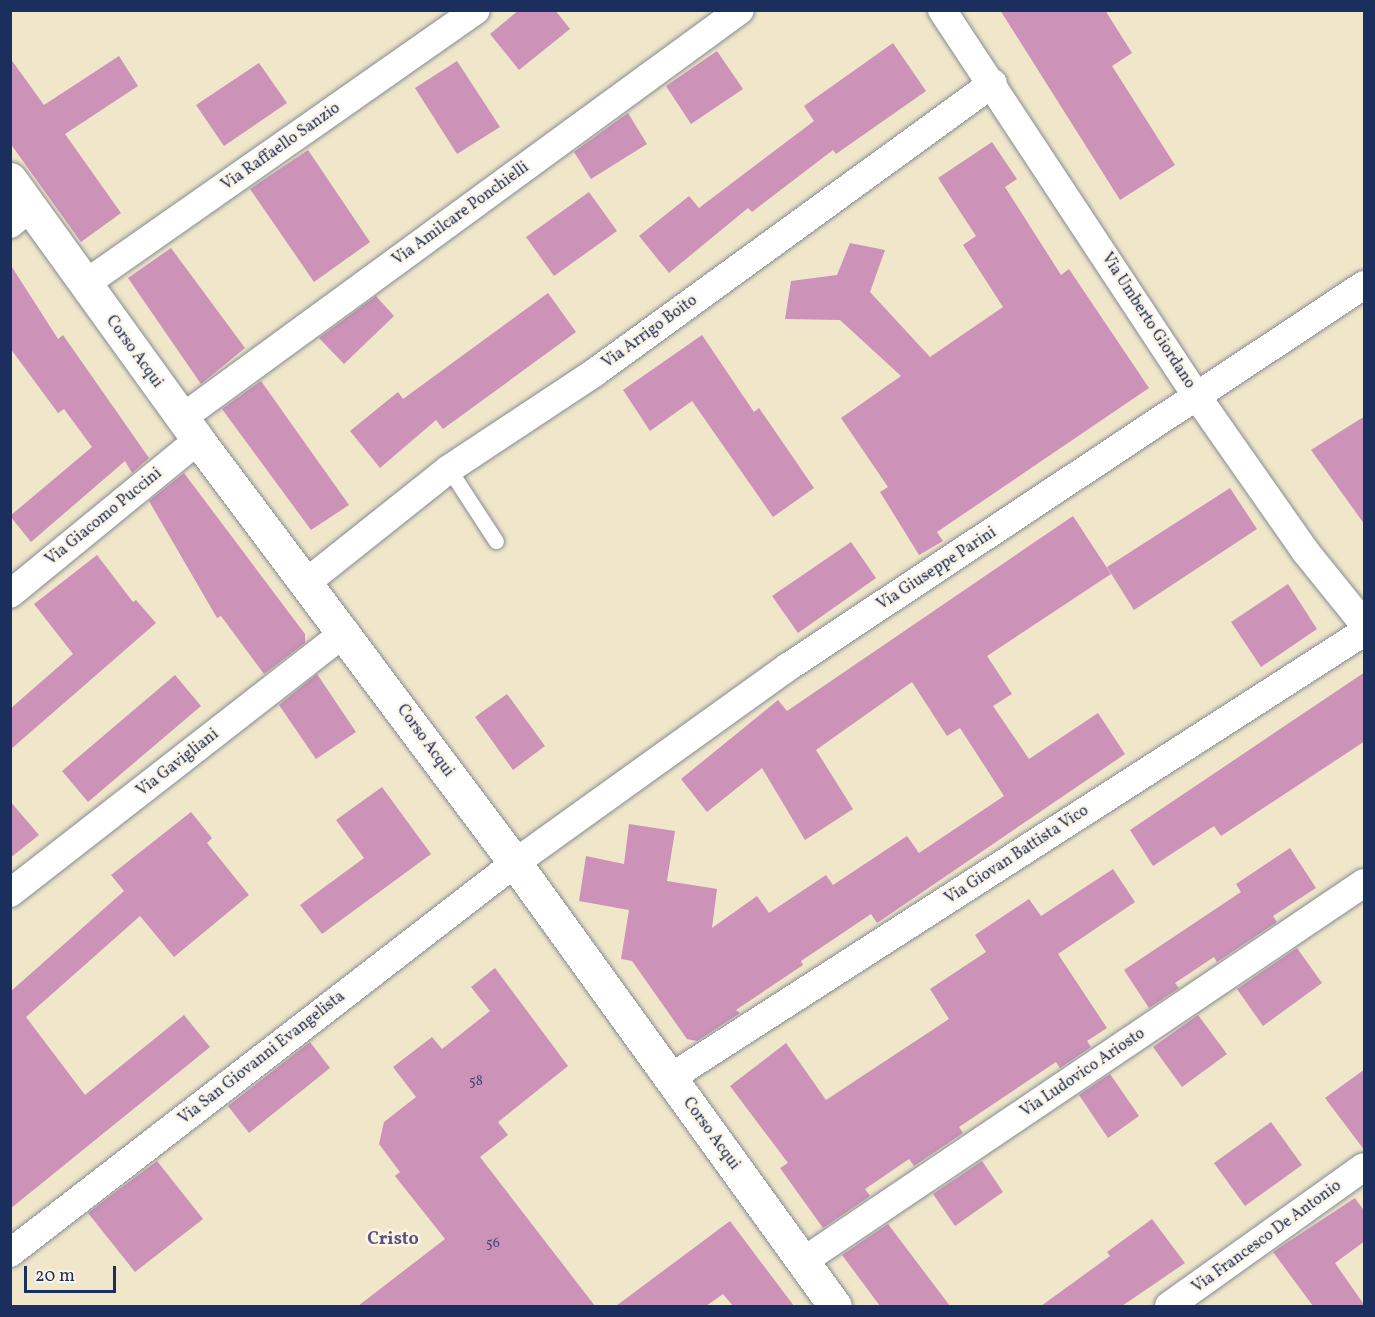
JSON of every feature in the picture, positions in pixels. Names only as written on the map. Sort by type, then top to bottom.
[{"type":"street","name":"Via Raffaello Sanzio","points":[[85,284],[476,10]]},
{"type":"street","name":"Via Amilcare Ponchielli","points":[[190,429],[740,10]]},
{"type":"street","name":"Via Umberto Giordano","points":[[942,10],[993,83],[1198,398],[1305,551],[1365,624]]},
{"type":"street","name":"Via Arrigo Boito","points":[[307,582],[449,469],[594,373],[993,83]]},
{"type":"street","name":"Corso Acqui","points":[[10,179],[21,215],[85,284],[190,429],[345,632],[835,1306]]},
{"type":"street","name":"Via Giuseppe Parini","points":[[515,863],[788,667],[1198,398],[1365,285]]},
{"type":"street","name":"Via Giacomo Puccini","points":[[10,594],[190,429]]},
{"type":"street","name":"Via Gavigliani","points":[[10,893],[345,632]]},
{"type":"street","name":"Via Giovan Battista Vico","points":[[670,1078],[1365,632]]},
{"type":"street","name":"Via San Giovanni Evangelista","points":[[10,1253],[515,863]]},
{"type":"street","name":"Via Ludovico Ariosto","points":[[802,1262],[1365,883]]},
{"type":"street","name":"Via Francesco De Antonio","points":[[1170,1306],[1365,1167]]},
{"type":"lane","points":[[449,469],[496,540]]},
{"type":"building","points":[[519,10],[555,10],[570,29],[519,70],[490,34]]},
{"type":"building","points":[[1000,10],[1105,10],[1132,53],[1112,66],[1175,165],[1120,200]]},
{"type":"building","points":[[893,43],[926,91],[836,154],[833,150],[752,212],[748,208],[669,273],[639,236],[689,196],[699,208],[814,121],[804,106]]},
{"type":"building","points":[[717,51],[743,89],[691,124],[666,86]]},
{"type":"building","points":[[119,56],[138,86],[65,134],[121,213],[81,242],[10,143],[10,58],[44,105]]},
{"type":"building","points":[[457,61],[500,127],[457,154],[415,88]]},
{"type":"building","points":[[259,63],[287,103],[224,146],[196,105]]},
{"type":"building","points":[[628,113],[647,144],[591,179],[574,152]]},
{"type":"building","points":[[992,142],[1017,179],[1005,187],[1061,275],[1069,269],[1149,388],[937,532],[943,541],[919,555],[880,492],[888,487],[841,418],[901,376],[840,320],[785,319],[791,281],[837,275],[850,243],[885,250],[870,292],[930,357],[1003,307],[963,245],[976,236],[938,178]]},
{"type":"building","points":[[308,150],[370,242],[314,282],[250,189]]},
{"type":"building","points":[[589,192],[617,231],[554,276],[526,237]]},
{"type":"building","points":[[171,248],[245,348],[201,384],[128,278]]},
{"type":"building","points":[[10,264],[58,339],[63,335],[149,458],[132,473],[125,461],[31,542],[10,516],[92,447],[64,409],[58,413],[10,348]]},
{"type":"building","points":[[548,293],[576,332],[443,429],[436,420],[380,468],[350,431],[398,392],[403,399]]},
{"type":"building","points":[[376,296],[394,316],[344,364],[319,338]]},
{"type":"building","points":[[702,335],[754,412],[759,408],[814,488],[773,517],[692,401],[650,431],[623,390]]},
{"type":"building","points":[[261,381],[349,505],[311,530],[222,409]]},
{"type":"building","points":[[1365,416],[1365,525],[1311,450]]},
{"type":"building","points":[[184,473],[305,634],[305,643],[264,674],[221,616],[217,618],[149,501]]},
{"type":"building","points":[[1230,488],[1257,529],[1134,610],[1107,567]]},
{"type":"building","points":[[1073,516],[1111,574],[987,656],[1012,694],[993,706],[1029,759],[1098,713],[1125,754],[877,923],[871,914],[801,961],[803,965],[736,1010],[740,1013],[697,1041],[687,1039],[632,961],[621,959],[629,910],[579,901],[586,856],[624,864],[629,824],[675,831],[667,881],[717,889],[712,928],[757,896],[769,913],[826,875],[833,885],[907,836],[919,853],[1004,796],[960,728],[947,736],[912,682],[816,750],[853,809],[805,840],[762,768],[707,812],[681,779],[778,700],[787,711]]},
{"type":"building","points":[[851,542],[876,578],[798,633],[772,596]]},
{"type":"building","points":[[97,555],[133,602],[136,600],[156,623],[10,750],[10,709],[73,654],[34,604]]},
{"type":"building","points":[[1288,584],[1317,629],[1261,667],[1231,622]]},
{"type":"building","points":[[1365,672],[1365,741],[1221,836],[1214,826],[1153,866],[1130,830]]},
{"type":"building","points":[[317,674],[356,732],[316,759],[279,705]]},
{"type":"building","points":[[175,675],[201,706],[88,802],[62,771]]},
{"type":"building","points":[[507,694],[545,746],[513,770],[475,717]]},
{"type":"building","points":[[382,787],[431,854],[322,934],[300,905],[364,858],[336,820]]},
{"type":"building","points":[[10,801],[39,835],[10,858]]},
{"type":"building","points":[[191,812],[212,838],[207,843],[249,895],[174,957],[140,916],[26,1017],[85,1095],[184,1015],[210,1047],[10,1209],[10,992],[124,891],[111,875]]},
{"type":"building","points":[[1290,848],[1316,888],[1273,916],[1277,922],[1217,962],[1214,957],[1175,983],[1179,988],[1149,1008],[1124,970],[1241,892],[1236,884]]},
{"type":"building","points":[[1113,869],[1135,902],[1058,954],[1107,1028],[1087,1041],[1091,1047],[1060,1068],[1056,1062],[959,1127],[963,1133],[914,1166],[909,1159],[865,1189],[870,1196],[823,1228],[780,1168],[788,1163],[730,1086],[786,1043],[826,1100],[949,1019],[930,989],[986,952],[975,935],[1029,899],[1041,916]]},
{"type":"building","points":[[1297,948],[1322,983],[1263,1026],[1237,989]]},
{"type":"building","points":[[495,968],[568,1066],[498,1122],[508,1135],[480,1157],[595,1306],[358,1306],[445,1239],[395,1176],[400,1172],[379,1144],[384,1122],[416,1097],[393,1067],[432,1037],[442,1049],[490,1011],[471,987]]},
{"type":"building","points":[[1198,1015],[1227,1054],[1182,1087],[1153,1047]]},
{"type":"building","points":[[310,1042],[330,1068],[249,1133],[228,1106]]},
{"type":"building","points":[[1365,1069],[1365,1151],[1325,1098]]},
{"type":"building","points":[[1110,1074],[1139,1116],[1108,1138],[1079,1095]]},
{"type":"building","points":[[1271,1122],[1302,1165],[1245,1206],[1214,1163]]},
{"type":"building","points":[[157,1161],[203,1219],[135,1272],[88,1213]]},
{"type":"building","points":[[982,1161],[1003,1192],[955,1226],[933,1194]]},
{"type":"building","points":[[1355,1198],[1365,1212],[1365,1241],[1335,1263],[1365,1306],[1313,1306],[1273,1252]]},
{"type":"building","points":[[1152,1219],[1185,1263],[1122,1306],[1041,1306],[1110,1256],[1107,1252]]},
{"type":"building","points":[[730,1221],[794,1306],[733,1306],[723,1294],[706,1306],[616,1306]]},
{"type":"building","points":[[888,1224],[950,1306],[880,1306],[842,1255]]},
{"type":"district","name":"Cristo","points":[[393,1240]]}]
